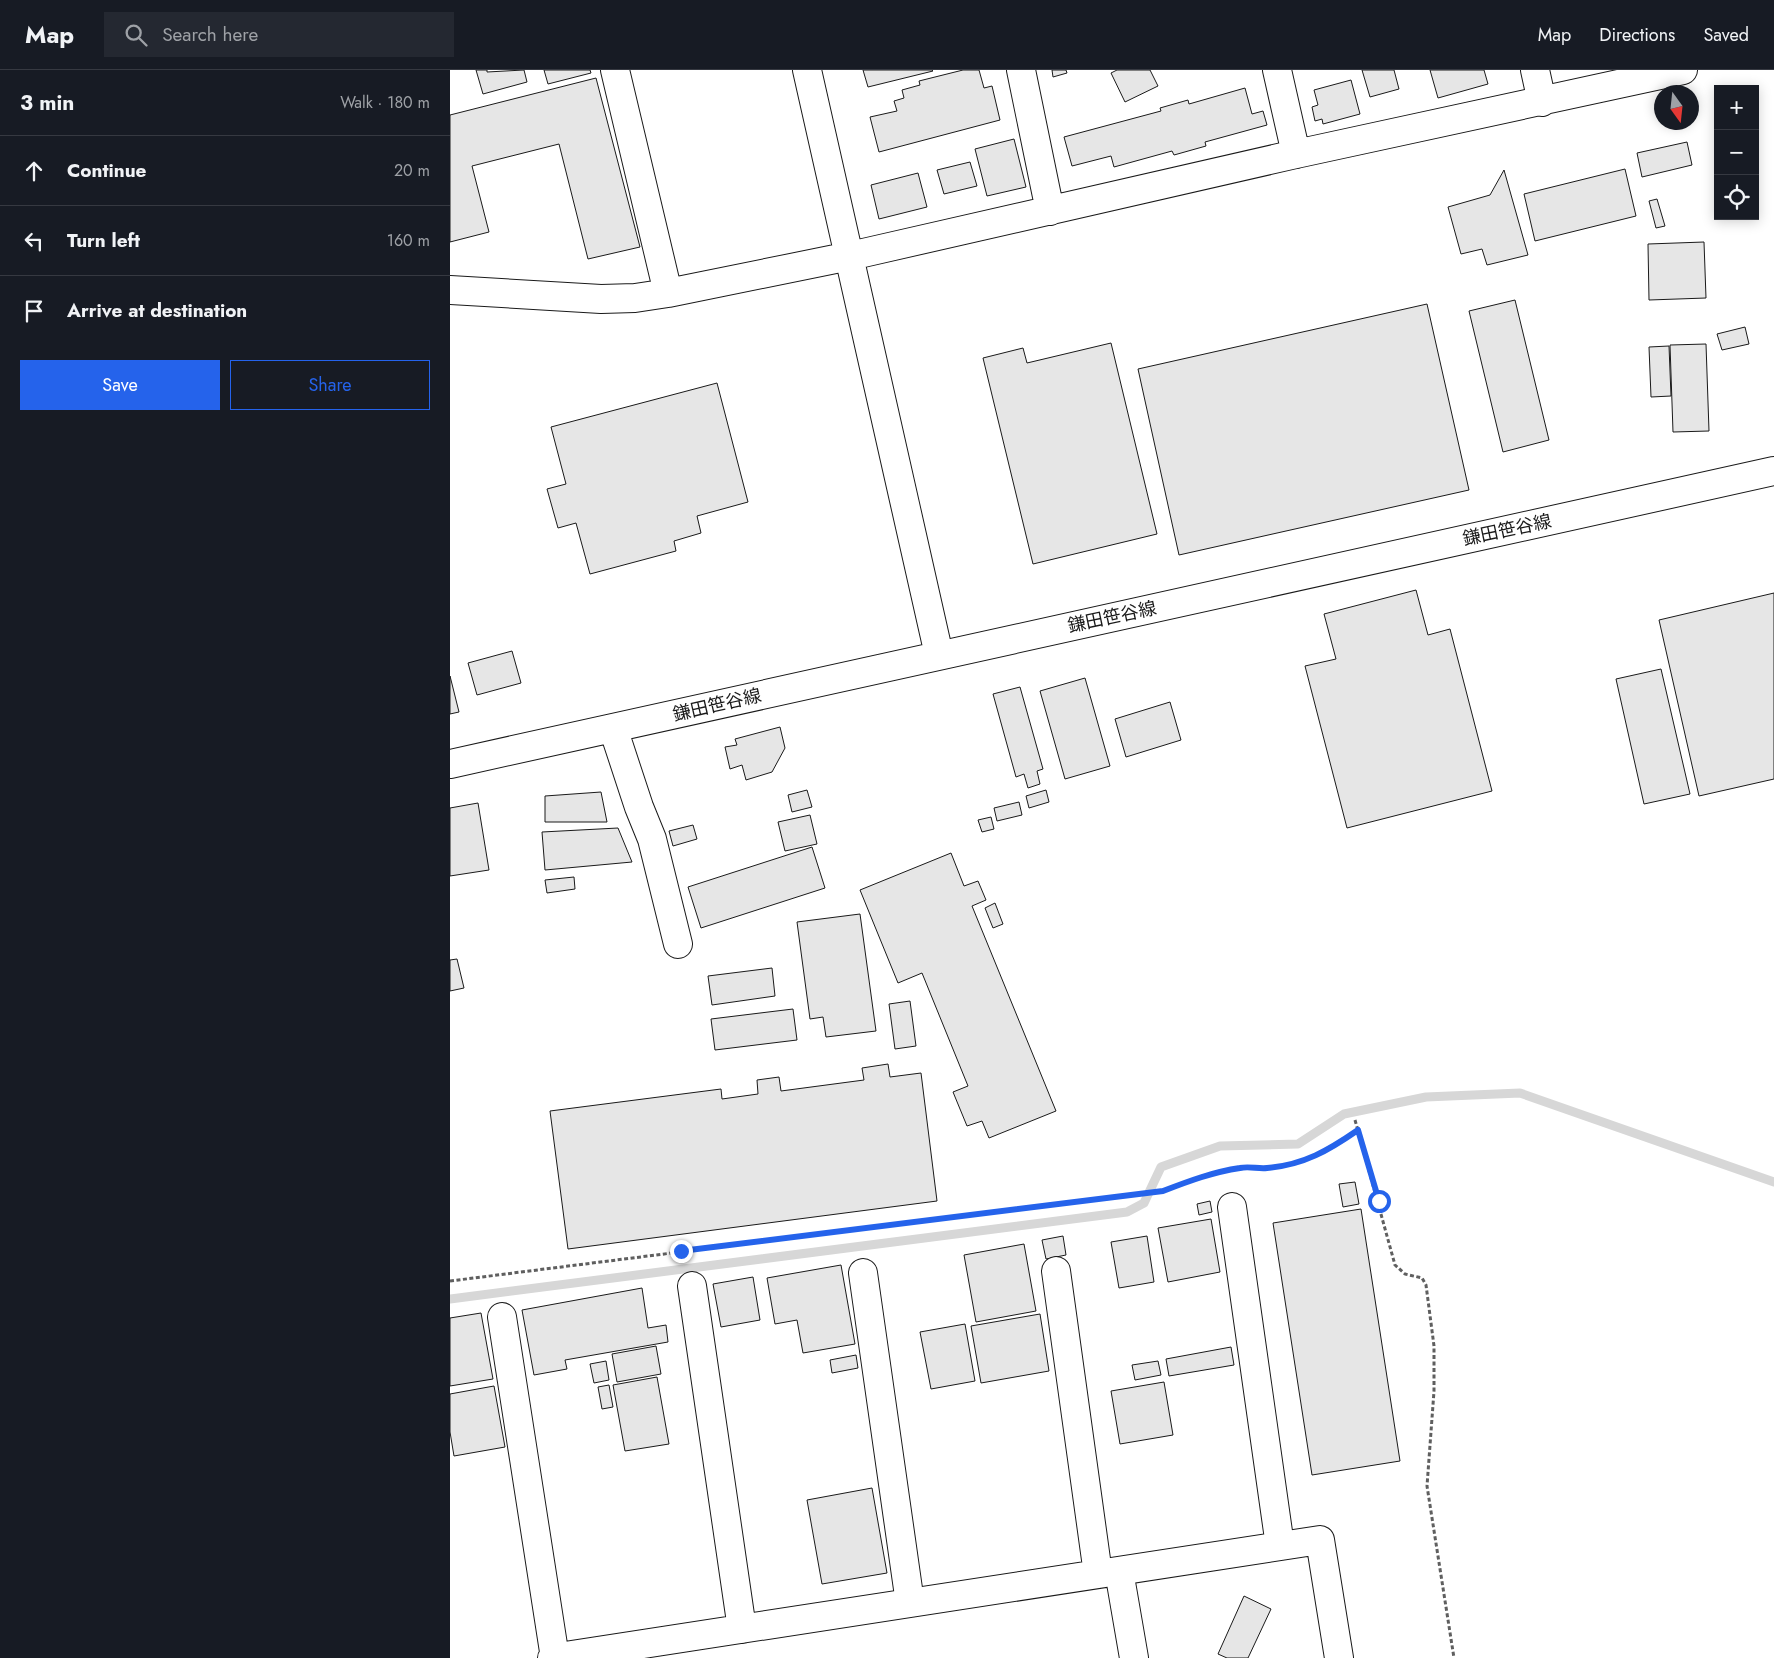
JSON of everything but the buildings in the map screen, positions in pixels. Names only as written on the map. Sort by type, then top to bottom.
[{"type":"street","points":[[615,70],[668,293]]},
{"type":"street","points":[[807,70],[939,655]]},
{"type":"street","points":[[1021,70],[1050,211]]},
{"type":"street","points":[[1278,70],[1296,154]]},
{"type":"street","points":[[1534,70],[1542,102]]},
{"type":"street","points":[[450,290],[601,299],[635,298],[668,293],[850,256],[1296,154],[1683,70]]},
{"type":"street","name":"鎌田笹谷線","points":[[450,764],[1774,471]]},
{"type":"street","points":[[614,728],[639,807],[652,839],[678,944]]},
{"type":"street","points":[[1232,1207],[1280,1546]]},
{"type":"street","points":[[1056,1271],[1109,1572],[1134,1658]]},
{"type":"street","points":[[863,1273],[910,1603]]},
{"type":"street","points":[[692,1286],[742,1629]]},
{"type":"street","points":[[502,1317],[553,1658],[661,1650],[742,1629],[1320,1540],[1339,1658]]},
{"type":"path","points":[[1355,1120],[1395,1266],[1405,1274],[1422,1278],[1426,1285],[1434,1346],[1434,1391],[1427,1486],[1454,1658]]},
{"type":"path","points":[[450,1281],[1163,1191],[1210,1174],[1243,1167],[1267,1168],[1296,1163],[1325,1153],[1358,1130]]},
{"type":"waterway","points":[[450,1299],[1127,1212],[1144,1203],[1161,1167],[1220,1146],[1298,1144],[1344,1114],[1426,1097],[1520,1093],[1774,1182]]},
{"type":"route","points":[[681,1251],[1163,1191],[1210,1174],[1243,1167],[1267,1168],[1296,1163],[1325,1153],[1358,1130],[1379,1201]]}]
